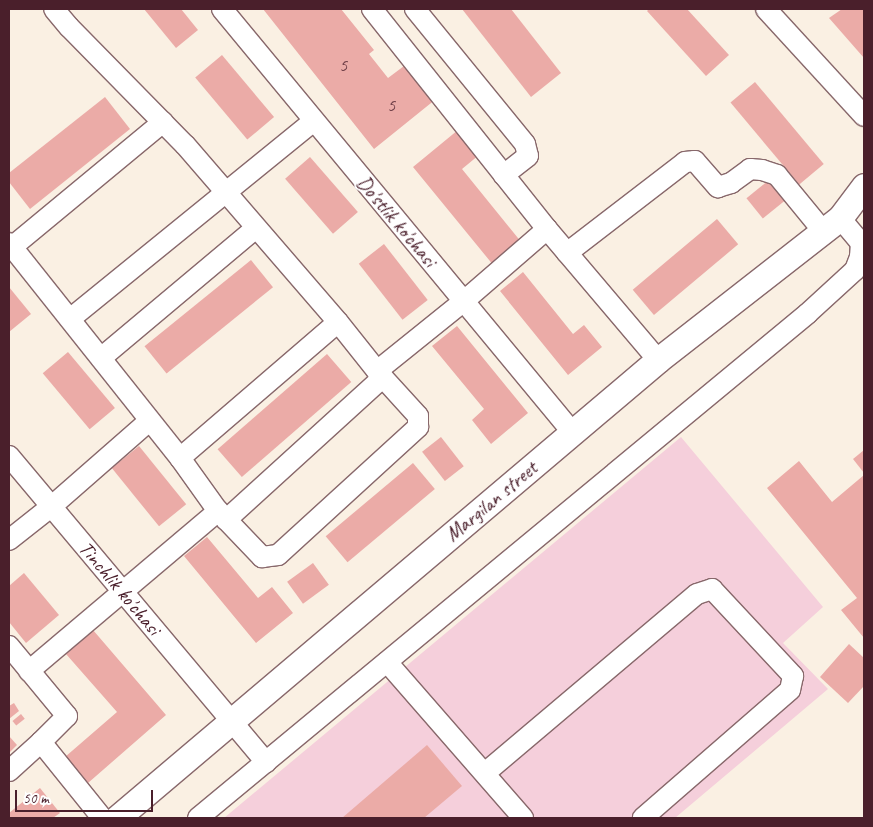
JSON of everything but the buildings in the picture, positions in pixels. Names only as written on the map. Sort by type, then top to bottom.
[{"type":"main road","name":"Margilan street","points":[[117,818],[658,360],[832,225],[864,186]]},
{"type":"street","points":[[54,9],[69,27],[163,122],[185,145],[418,416],[418,427],[278,555],[262,557],[222,515],[180,458],[10,245],[163,122]]},
{"type":"street","name":"Do'stlik ko'chasi","points":[[222,9],[572,432]]},
{"type":"street","points":[[372,9],[547,229],[658,360]]},
{"type":"street","points":[[415,9],[525,144],[528,156],[504,175]]},
{"type":"street","points":[[766,9],[864,116]]},
{"type":"street","points":[[70,319],[314,121]]},
{"type":"street","points":[[198,818],[807,314],[855,270],[862,259],[862,244],[832,225],[777,175],[762,170],[750,169],[731,183],[718,187],[695,161],[685,162],[567,253]]},
{"type":"street","points":[[101,358],[256,228]]},
{"type":"street","points":[[29,671],[122,591],[222,515],[547,229]]},
{"type":"street","points":[[180,458],[338,322]]},
{"type":"street","points":[[9,540],[52,506],[149,421]]},
{"type":"street","name":"Tinchlik ko'chasi","points":[[9,456],[266,762]]},
{"type":"street","points":[[485,773],[697,594],[712,589],[792,676],[790,690],[643,818]]},
{"type":"street","points":[[9,771],[68,716],[11,652]]},
{"type":"street","points":[[387,662],[522,818]]},
{"type":"street","points":[[41,742],[102,818]]},
{"type":"shaded area","points":[[681,437],[823,607],[783,643],[828,689],[675,818],[224,818]]}]
